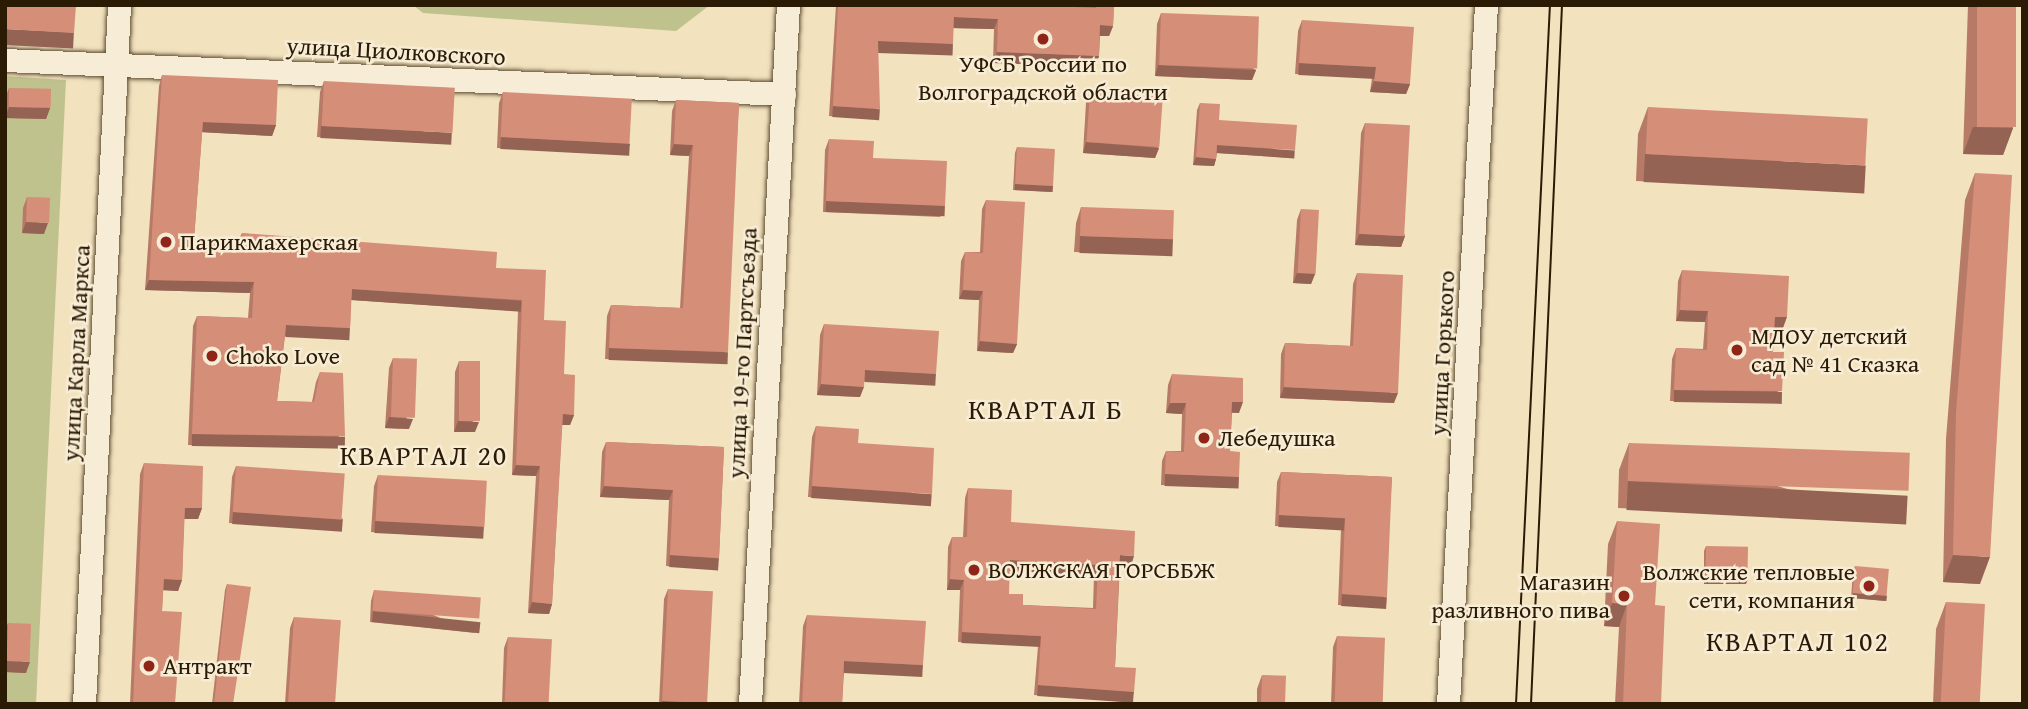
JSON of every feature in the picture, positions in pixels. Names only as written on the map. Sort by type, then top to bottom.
[{"type":"street","name":"улица Карла Маркса","points":[[84,704],[120,5]]},
{"type":"street","name":"улица 19-го Партсъезда","points":[[750,704],[788,5]]},
{"type":"street","name":"улица Горького","points":[[1448,704],[1486,5]]},
{"type":"street","name":"улица Циолковского","points":[[5,60],[784,94]]},
{"type":"green space","points":[[413,5],[710,5],[676,31],[423,13]]},
{"type":"green space","points":[[5,76],[66,80],[36,704],[5,704]]},
{"type":"building","points":[[5,5],[76,5],[74,33],[5,29]]},
{"type":"building","points":[[838,5],[1031,5],[1096,8],[1096,5],[1114,5],[1113,26],[1100,25],[1099,56],[997,52],[998,19],[954,17],[953,44],[878,41],[880,109],[833,106]]},
{"type":"building","points":[[1977,5],[2016,5],[2016,127],[1977,127]]},
{"type":"building","points":[[1161,13],[1259,16],[1257,68],[1159,65]]},
{"type":"building","points":[[1302,20],[1414,27],[1410,84],[1374,81],[1376,67],[1299,63]]},
{"type":"building","points":[[162,75],[278,80],[276,125],[203,122],[194,239],[241,242],[242,233],[497,252],[496,268],[546,270],[544,320],[566,321],[564,374],[575,375],[574,415],[563,414],[552,604],[532,602],[540,466],[516,465],[522,300],[352,289],[350,328],[286,325],[277,401],[314,402],[320,372],[343,373],[345,436],[192,434],[197,316],[252,318],[254,282],[149,280]]},
{"type":"building","points":[[324,81],[455,88],[452,133],[322,126]]},
{"type":"building","points":[[9,88],[51,89],[51,108],[9,107]]},
{"type":"building","points":[[503,92],[632,99],[629,144],[501,137]]},
{"type":"building","points":[[1090,92],[1163,97],[1159,147],[1087,142]]},
{"type":"building","points":[[676,100],[739,103],[728,352],[609,348],[611,305],[683,308],[693,145],[674,144]]},
{"type":"building","points":[[1200,103],[1220,104],[1219,120],[1297,125],[1295,150],[1217,145],[1216,159],[1196,157]]},
{"type":"building","points":[[1648,107],[1868,119],[1865,165],[1646,154]]},
{"type":"building","points":[[1365,123],[1410,125],[1404,236],[1359,234]]},
{"type":"building","points":[[829,139],[874,141],[873,158],[947,161],[945,206],[826,201]]},
{"type":"building","points":[[1017,147],[1055,149],[1053,186],[1015,184]]},
{"type":"building","points":[[1975,173],[2012,175],[1990,557],[1953,555],[1956,412]]},
{"type":"building","points":[[27,197],[50,198],[49,223],[26,222]]},
{"type":"building","points":[[986,200],[1025,202],[1017,344],[980,341],[983,291],[963,290],[965,252],[983,253]]},
{"type":"building","points":[[1081,207],[1174,210],[1173,239],[1080,236]]},
{"type":"building","points":[[1301,209],[1319,210],[1316,274],[1298,273]]},
{"type":"building","name":"МДОУ детский сад № 41 Сказка","points":[[1682,270],[1789,276],[1787,317],[1775,317],[1773,352],[1784,352],[1782,391],[1674,390],[1676,348],[1707,350],[1708,311],[1680,310]]},
{"type":"building","points":[[1357,273],[1403,275],[1398,393],[1284,387],[1285,343],[1353,346]]},
{"type":"building","points":[[824,324],[939,331],[936,374],[865,370],[864,387],[821,384]]},
{"type":"building","points":[[393,358],[417,359],[415,418],[391,417]]},
{"type":"building","points":[[459,361],[480,361],[480,421],[459,421]]},
{"type":"building","name":"Лебедушка","points":[[1172,374],[1243,378],[1243,402],[1232,402],[1230,451],[1240,452],[1239,477],[1165,474],[1166,451],[1184,452],[1186,403],[1170,403]]},
{"type":"building","points":[[816,426],[859,429],[858,443],[934,448],[932,494],[812,486]]},
{"type":"building","points":[[606,442],[724,447],[719,558],[670,555],[673,490],[604,486]]},
{"type":"building","points":[[1629,443],[1910,453],[1909,491],[1628,481]]},
{"type":"building","points":[[144,463],[203,466],[202,508],[185,508],[182,580],[164,579],[162,611],[182,612],[175,704],[133,704]]},
{"type":"building","points":[[236,466],[345,474],[342,519],[233,512]]},
{"type":"building","points":[[1281,472],[1392,477],[1387,597],[1342,594],[1345,518],[1279,515]]},
{"type":"building","points":[[378,475],[487,481],[484,527],[376,521]]},
{"type":"building","points":[[968,488],[1012,490],[1011,522],[1135,531],[1134,556],[1120,555],[1115,667],[1136,668],[1134,692],[1038,685],[1041,636],[962,632],[964,580],[950,579],[952,537],[967,537]],"holes":[[[1010,560],[1098,565],[1096,609],[1023,605],[1023,594],[1009,594]]]},
{"type":"building","points":[[1617,521],[1660,524],[1655,605],[1665,606],[1661,704],[1623,704],[1627,604],[1612,603]]},
{"type":"building","points":[[1706,546],[1748,547],[1747,579],[1705,578]]},
{"type":"building","name":"Волжские тепловые сети, компания","points":[[1855,566],[1889,569],[1887,596],[1853,593]]},
{"type":"building","points":[[227,584],[251,587],[233,704],[214,704]]},
{"type":"building","points":[[668,589],[713,591],[707,703],[662,701]]},
{"type":"building","points":[[374,590],[481,597],[479,618],[373,611]]},
{"type":"building","points":[[1946,602],[1985,604],[1980,704],[1941,704]]},
{"type":"building","points":[[807,615],[926,621],[923,665],[844,661],[842,704],[802,704]]},
{"type":"building","points":[[294,617],[341,620],[335,704],[288,704]]},
{"type":"building","points":[[8,623],[31,624],[30,662],[7,661]]},
{"type":"building","points":[[1337,636],[1385,638],[1383,704],[1335,704]]},
{"type":"building","points":[[508,637],[552,639],[549,704],[504,704]]},
{"type":"building","points":[[1262,675],[1286,676],[1285,704],[1261,704]]},
{"type":"tram line","points":[[1516,704],[1550,5]]},
{"type":"tram line","points":[[1531,704],[1562,5]]},
{"type":"place","name":"УФСБ России по Волгоградской области","points":[[1043,39]]},
{"type":"place","name":"Парикмахерская","points":[[166,242]]},
{"type":"place","name":"МДОУ детский сад № 41 Сказка","points":[[1737,350]]},
{"type":"place","name":"Choko Love","points":[[212,356]]},
{"type":"place","name":"Лебедушка","points":[[1204,438]]},
{"type":"place","name":"ВОЛЖСКАЯ ГОРСББЖ","points":[[974,570]]},
{"type":"place","name":"Волжские тепловые сети, компания","points":[[1869,586]]},
{"type":"place","name":"Магазин разливного пива","points":[[1624,596]]},
{"type":"place","name":"Антракт","points":[[149,666]]},
{"type":"district","name":"КВАРТАЛ Б","points":[[1046,409]]},
{"type":"district","name":"КВАРТАЛ 20","points":[[424,455]]},
{"type":"district","name":"КВАРТАЛ 102","points":[[1798,641]]}]
